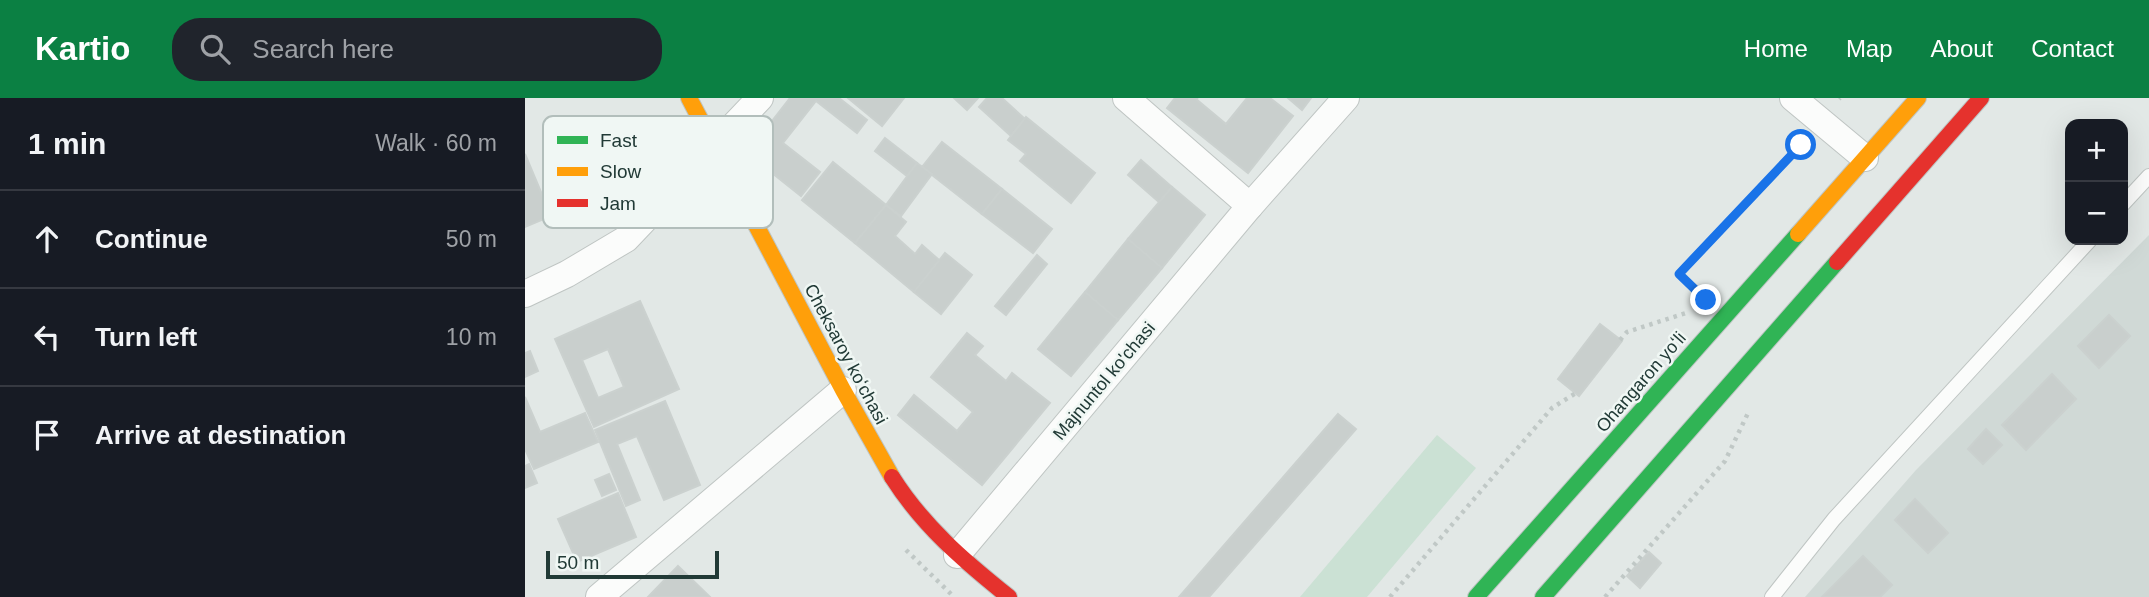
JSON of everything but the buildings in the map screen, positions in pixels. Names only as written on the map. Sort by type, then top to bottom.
[{"type":"main road","name":"Cheksaroy koʻchasi","points":[[689,98],[699,116]]},
{"type":"main road","name":"Ohangaron yoʻli","points":[[1476,597],[1918,98]]},
{"type":"main road","points":[[1543,597],[1980,98]]},
{"type":"main road","name":"Cheksaroy koʻchasi","points":[[758,228],[894,480],[924,522],[957,555],[1009,597]]},
{"type":"street","points":[[743,116],[760,98]]},
{"type":"street","points":[[1126,98],[1250,206]]},
{"type":"street","name":"Majnuntol ko'chasi","points":[[957,555],[1250,206],[1346,98]]},
{"type":"street","points":[[1793,98],[1865,158]]},
{"type":"street","points":[[525,294],[567,274],[626,239],[637,228]]},
{"type":"street","points":[[599,597],[843,390]]},
{"type":"lane","points":[[2128,199],[2149,176]]},
{"type":"lane","points":[[1772,597],[1834,519],[2085,245]]},
{"type":"path","points":[[1620,340],[1627,332],[1686,313],[1706,300],[1679,274],[1801,145]]},
{"type":"path","points":[[1390,597],[1552,408],[1576,393]]},
{"type":"path","points":[[1605,597],[1725,461],[1749,410]]},
{"type":"shaded area","points":[[2149,235],[2149,597],[1805,597],[1916,470]]},
{"type":"green space","points":[[1437,435],[1476,468],[1367,597],[1300,597]]},
{"type":"traffic: fast","points":[[1476,597],[1798,234]]},
{"type":"traffic: fast","points":[[1543,597],[1837,262]]},
{"type":"traffic: slow","points":[[689,98],[698,116]]},
{"type":"traffic: slow","points":[[1798,234],[1918,98]]},
{"type":"traffic: slow","points":[[758,228],[892,477]]},
{"type":"traffic: jam","points":[[1837,262],[1981,98]]},
{"type":"traffic: jam","points":[[892,477],[917,511],[945,542],[1009,597]]},
{"type":"route","points":[[1706,300],[1679,274],[1801,145]]}]
